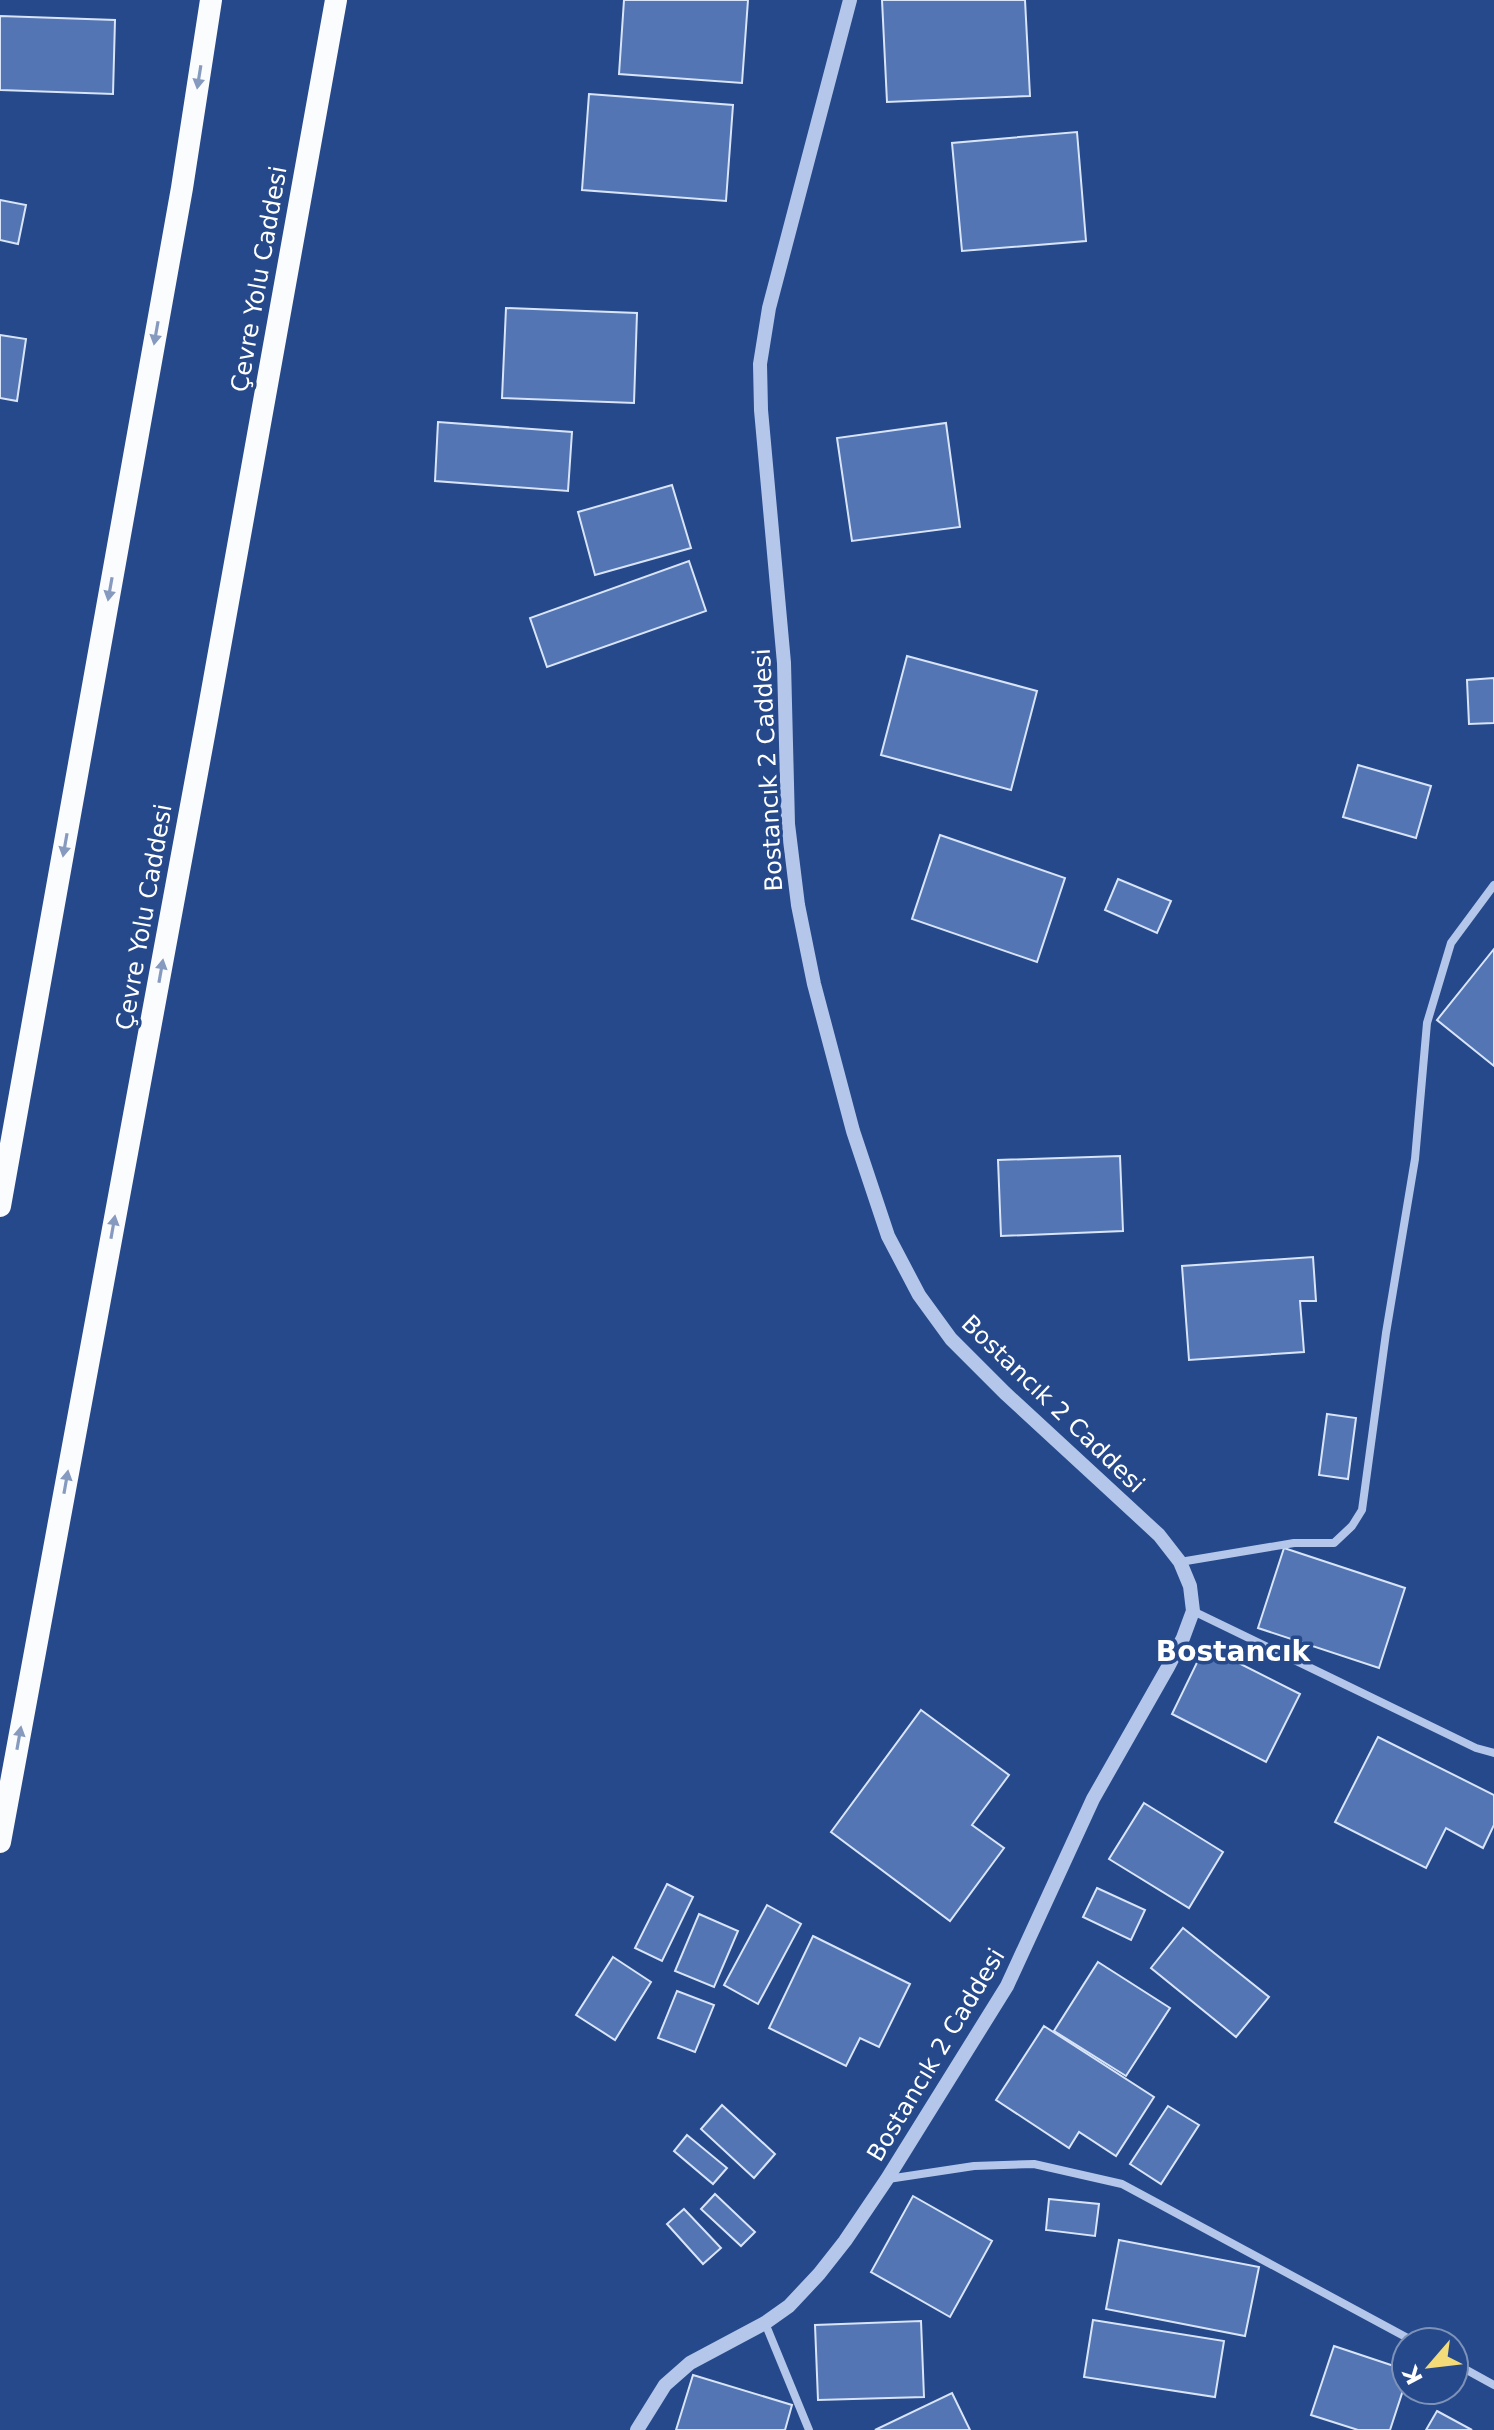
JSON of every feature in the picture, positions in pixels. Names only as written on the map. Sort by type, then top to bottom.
[{"type":"highway","points":[[0,1206],[182,188],[211,0]]},
{"type":"highway","name":"Çevre Yolu Caddesi","points":[[0,1842],[336,0]]},
{"type":"street","name":"Bostancık 2 Caddesi","points":[[637,2430],[665,2385],[690,2363],[765,2323],[789,2306],[819,2274],[887,2179],[1007,1986],[1093,1799],[1173,1657],[1193,1611],[1190,1586],[1180,1562],[1159,1535],[1069,1454],[951,1339],[919,1295],[888,1236],[849,1118],[814,984],[798,905],[788,824],[784,663],[761,410],[760,364],[769,308],[850,0]]},
{"type":"street","points":[[1180,1562],[1294,1543],[1334,1543],[1352,1526],[1362,1510],[1383,1348],[1415,1159],[1427,1023],[1451,943],[1494,885]]},
{"type":"street","points":[[1193,1611],[1476,1748],[1494,1753]]},
{"type":"street","points":[[887,2179],[974,2166],[1034,2164],[1122,2184],[1390,2329]]},
{"type":"street","points":[[765,2323],[809,2430]]},
{"type":"street","points":[[1470,2372],[1494,2385]]},
{"type":"building","points":[[624,0],[748,0],[742,83],[619,74]]},
{"type":"building","points":[[882,0],[1025,0],[1030,96],[887,102]]},
{"type":"building","points":[[0,16],[115,20],[113,94],[0,90]]},
{"type":"building","points":[[589,94],[733,105],[726,201],[582,190]]},
{"type":"building","points":[[1077,132],[1086,241],[962,251],[952,143]]},
{"type":"building","points":[[0,200],[26,205],[18,244],[0,240]]},
{"type":"building","points":[[506,308],[637,313],[634,403],[502,398]]},
{"type":"building","points":[[0,335],[26,339],[17,401],[0,398]]},
{"type":"building","points":[[438,422],[572,432],[568,491],[435,481]]},
{"type":"building","points":[[946,423],[960,527],[852,541],[837,438]]},
{"type":"building","points":[[672,485],[691,548],[595,575],[578,512]]},
{"type":"building","points":[[689,561],[706,611],[547,667],[530,618]]},
{"type":"building","points":[[907,656],[1037,691],[1011,790],[881,755]]},
{"type":"building","points":[[1494,678],[1494,723],[1469,724],[1467,680]]},
{"type":"building","points":[[1358,765],[1431,786],[1416,838],[1343,817]]},
{"type":"building","points":[[940,835],[1065,878],[1037,962],[912,919]]},
{"type":"building","points":[[1118,879],[1171,901],[1157,933],[1105,910]]},
{"type":"building","points":[[1494,949],[1494,1066],[1437,1020]]},
{"type":"building","points":[[1120,1156],[1123,1231],[1001,1236],[998,1160]]},
{"type":"building","points":[[1313,1257],[1316,1301],[1300,1301],[1304,1352],[1189,1360],[1182,1266]]},
{"type":"building","points":[[1327,1414],[1356,1418],[1348,1479],[1319,1475]]},
{"type":"building","points":[[1284,1548],[1405,1588],[1379,1668],[1258,1628]]},
{"type":"building","points":[[1205,1646],[1300,1694],[1266,1762],[1172,1714]]},
{"type":"building","points":[[921,1710],[1009,1775],[972,1825],[1004,1848],[950,1921],[831,1832]]},
{"type":"building","points":[[1378,1737],[1494,1795],[1494,1825],[1483,1848],[1446,1828],[1426,1868],[1335,1822]]},
{"type":"building","points":[[1144,1803],[1223,1852],[1189,1908],[1109,1859]]},
{"type":"building","points":[[667,1884],[693,1897],[662,1961],[635,1948]]},
{"type":"building","points":[[1097,1888],[1145,1910],[1131,1940],[1083,1917]]},
{"type":"building","points":[[767,1905],[801,1924],[758,2004],[724,1985]]},
{"type":"building","points":[[699,1914],[738,1931],[714,1987],[675,1971]]},
{"type":"building","points":[[1183,1928],[1269,1997],[1236,2037],[1151,1968]]},
{"type":"building","points":[[813,1936],[910,1984],[879,2047],[860,2038],[846,2066],[769,2028]]},
{"type":"building","points":[[613,1957],[651,1982],[615,2040],[576,2015]]},
{"type":"building","points":[[1098,1962],[1170,2008],[1126,2076],[1054,2031]]},
{"type":"building","points":[[677,1991],[714,2005],[695,2052],[658,2038]]},
{"type":"building","points":[[1044,2026],[1154,2097],[1116,2156],[1079,2132],[1069,2148],[996,2100]]},
{"type":"building","points":[[722,2105],[775,2154],[754,2178],[701,2129]]},
{"type":"building","points":[[1168,2106],[1199,2125],[1161,2184],[1130,2164]]},
{"type":"building","points":[[687,2135],[727,2168],[713,2184],[674,2151]]},
{"type":"building","points":[[715,2194],[755,2232],[741,2246],[701,2209]]},
{"type":"building","points":[[913,2196],[992,2241],[950,2317],[871,2272]]},
{"type":"building","points":[[1049,2199],[1099,2204],[1095,2236],[1046,2230]]},
{"type":"building","points":[[684,2209],[721,2248],[703,2264],[667,2224]]},
{"type":"building","points":[[1119,2240],[1259,2267],[1245,2336],[1106,2309]]},
{"type":"building","points":[[1093,2320],[1224,2341],[1215,2397],[1084,2377]]},
{"type":"building","points":[[921,2321],[924,2397],[818,2400],[815,2325]]},
{"type":"building","points":[[1334,2346],[1390,2365],[1390,2406],[1398,2406],[1390,2430],[1358,2430],[1311,2415]]},
{"type":"building","points":[[693,2375],[792,2405],[785,2430],[676,2430]]},
{"type":"building","points":[[952,2393],[970,2430],[875,2430]]},
{"type":"building","points":[[1437,2411],[1472,2430],[1426,2430]]},
{"type":"district","name":"Bostancık","points":[[1233,1651]]}]
